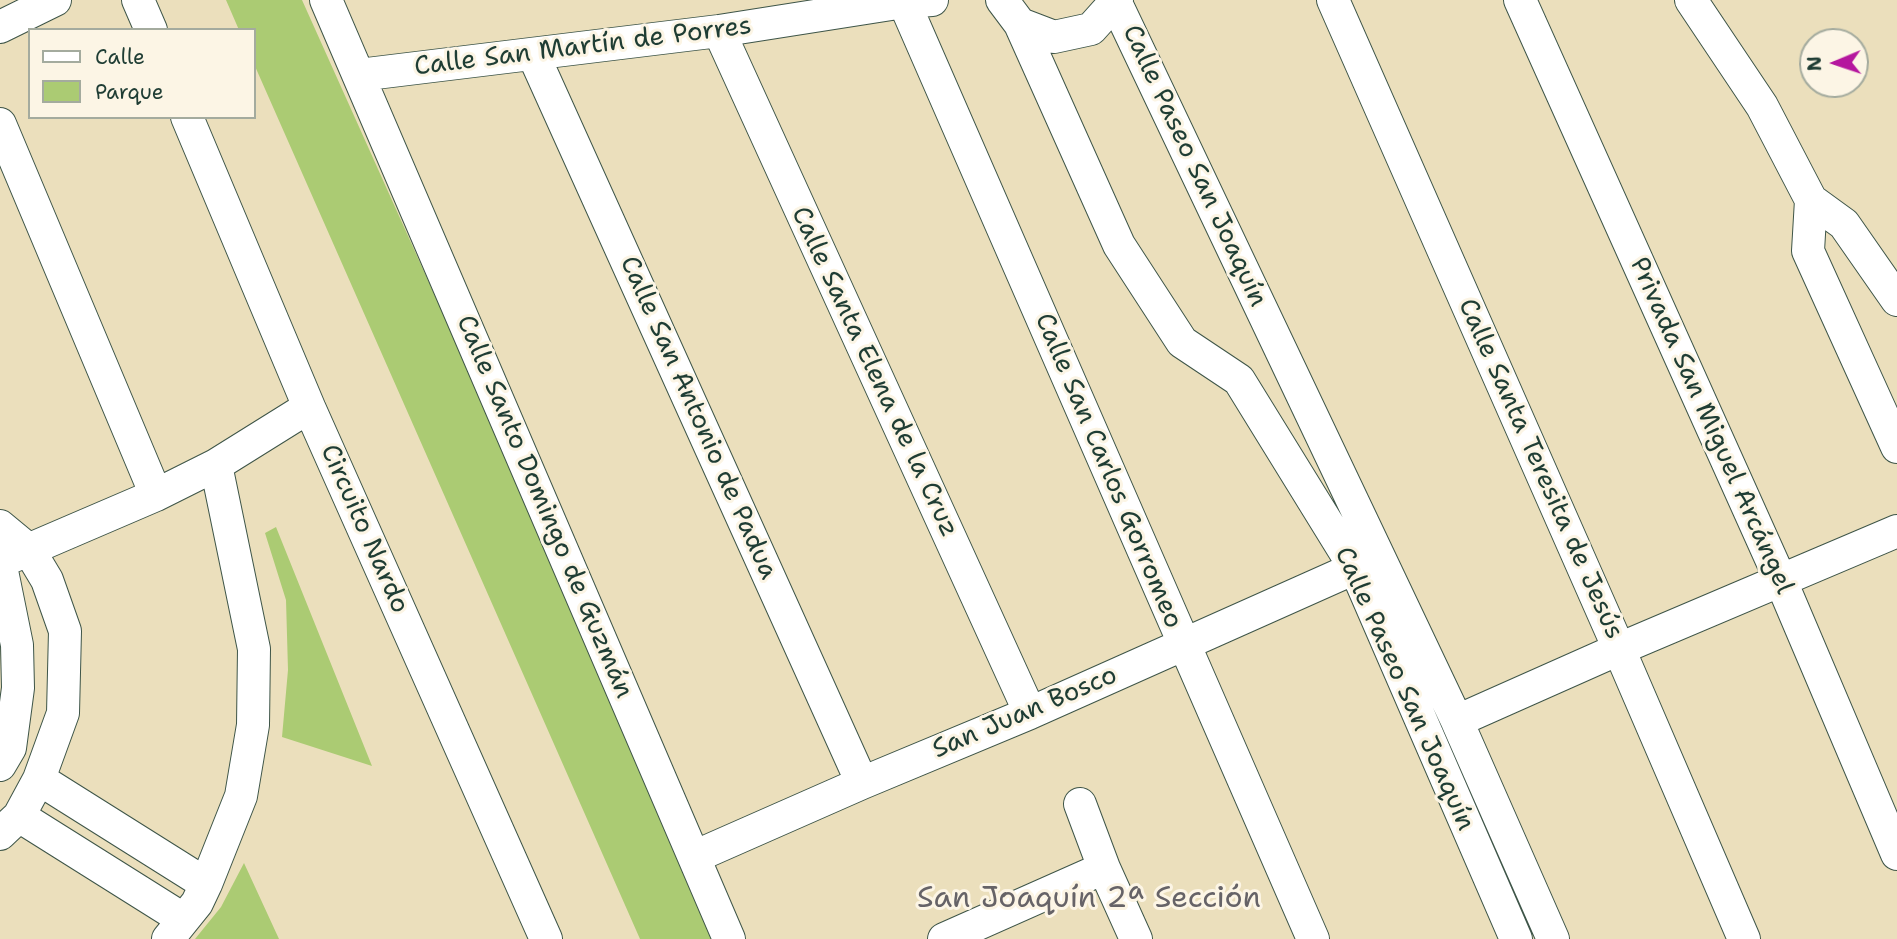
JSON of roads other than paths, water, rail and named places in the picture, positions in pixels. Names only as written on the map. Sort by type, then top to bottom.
[{"type":"street","points":[[0,27],[55,0]]},
{"type":"street","points":[[138,0],[150,28]]},
{"type":"street","name":"Calle Santo Domingo de Guzmán","points":[[326,0],[729,939]]},
{"type":"street","name":"Calle Santa Teresita de Jesús","points":[[1333,0],[1744,939]]},
{"type":"street","name":"Privada San Miguel Arcángel","points":[[1520,0],[1781,581],[1897,854]]},
{"type":"street","points":[[1692,0],[1762,106],[1811,200],[1844,224],[1897,300]]},
{"type":"street","name":"Calle San Martín de Porres","points":[[359,75],[719,31],[918,1]]},
{"type":"street","name":"Calle San Carlos Gorromeo","points":[[918,1],[1183,644],[1313,939]]},
{"type":"street","points":[[1011,12],[1055,37],[1091,29],[1117,1]]},
{"type":"street","name":"Calle Paseo San Joaquín","points":[[1117,1],[1457,721],[1553,939]]},
{"type":"street","name":"Calle Paseo San Joaquín","points":[[1011,12],[1119,245],[1182,342],[1239,380],[1355,568],[1516,939]]},
{"type":"street","name":"Calle Santa Elena de la Cruz","points":[[719,31],[1030,713]]},
{"type":"street","name":"Calle San Antonio de Padua","points":[[533,54],[862,783]]},
{"type":"street","name":"Circuito Nardo","points":[[188,119],[309,407],[546,939]]},
{"type":"street","points":[[0,124],[156,495]]},
{"type":"street","points":[[1811,200],[1808,251],[1897,447]]},
{"type":"street","points":[[10,558],[156,495],[216,465],[309,407]]},
{"type":"street","points":[[10,558],[47,580],[65,631],[63,713],[39,779],[9,825],[175,929],[197,903],[241,796],[253,725],[254,649],[216,465]]},
{"type":"street","points":[[0,526],[10,558],[18,688],[10,748],[0,765]]},
{"type":"street","points":[[1457,721],[1897,531]]},
{"type":"street","name":"San Juan Bosco","points":[[694,857],[1030,713],[1355,568]]},
{"type":"street","points":[[39,779],[206,884]]},
{"type":"street","points":[[1080,804],[1104,868],[1136,939]]},
{"type":"street","points":[[944,939],[1104,868]]},
{"type":"district","name":"San Joaquín 2ª Sección","points":[[1089,899]]}]
